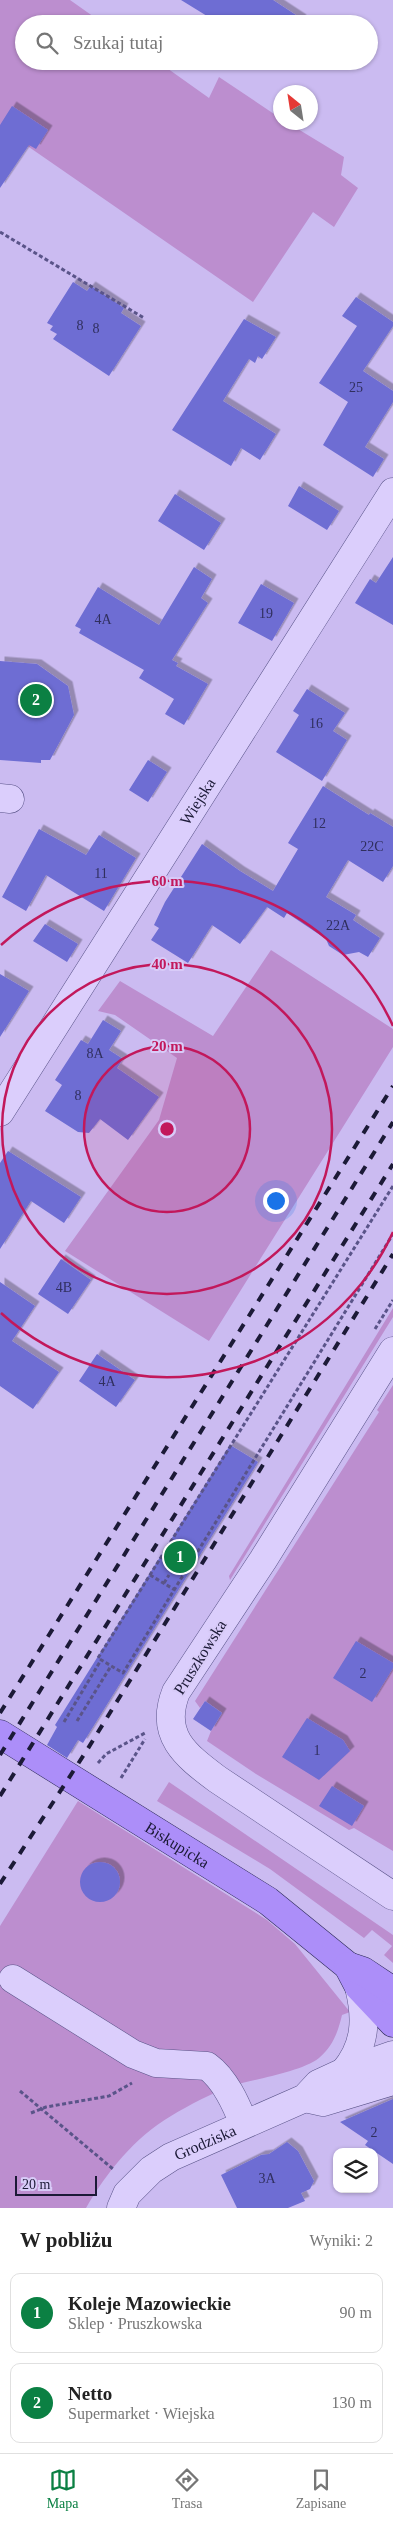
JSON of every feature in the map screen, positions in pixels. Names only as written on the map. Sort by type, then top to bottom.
[{"type":"main road","name":"Biskupicka","points":[[0,1734],[268,1901],[353,1976],[393,2023]]},
{"type":"main road","name":"Biskupicka","points":[[353,1976],[363,1971],[393,1991]]},
{"type":"street","name":"Wiejska","points":[[0,1112],[393,492]]},
{"type":"street","name":"Pruszkowska","points":[[393,1351],[263,1560],[176,1692],[171,1716],[175,1739],[190,1758],[216,1779],[393,1896]]},
{"type":"street","points":[[344,2072],[354,2060],[363,2037],[365,2018],[353,1976]]},
{"type":"street","points":[[13,1979],[133,2054],[156,2063],[199,2064],[213,2070],[235,2102],[244,2124]]},
{"type":"street","name":"Grodziska","points":[[121,2208],[128,2194],[151,2170],[172,2157],[305,2098],[318,2084],[344,2072],[393,2055]]},
{"type":"street","name":"Grodziska","points":[[305,2098],[323,2102],[393,2081]]},
{"type":"path","points":[[0,232],[144,318]]},
{"type":"path","points":[[393,1186],[98,1658],[123,1673],[393,1234]]},
{"type":"path","points":[[150,1575],[174,1590]]},
{"type":"path","points":[[164,1583],[169,1575]]},
{"type":"path","points":[[64,1722],[101,1660]]},
{"type":"path","points":[[77,1721],[111,1666]]},
{"type":"path","points":[[98,1764],[106,1754],[148,1733],[118,1783]]},
{"type":"path","points":[[32,2113],[41,2109],[109,2096],[168,2064]]},
{"type":"path","points":[[20,2091],[118,2172]]},
{"type":"shaded area","points":[[0,0],[70,0],[91,15],[15,15],[15,70],[170,70],[209,98],[219,77],[273,113],[273,130],[300,130],[344,157],[341,175],[358,188],[334,227],[313,212],[253,302],[0,127]]},
{"type":"shaded area","points":[[271,950],[393,1029],[393,1047],[209,1341],[65,1251],[159,1120],[177,1058],[115,1015],[98,1011],[120,981],[213,1036]]},
{"type":"shaded area","points":[[393,1308],[393,1317],[230,1580],[229,1576]]},
{"type":"shaded area","points":[[393,1385],[393,1851],[354,1828],[349,1830],[256,1774],[207,1741],[222,1713],[205,1701],[200,1708],[195,1701],[379,1412],[377,1410]]},
{"type":"shaded area","points":[[169,1782],[393,1935],[393,1963],[384,1955],[392,1946],[372,1930],[364,1938],[270,1869],[157,1801]]},
{"type":"shaded area","points":[[78,1801],[267,1920],[295,1944],[350,2012],[342,2015],[337,2033],[328,2049],[311,2063],[290,2071],[224,2089],[171,2116],[158,2125],[133,2145],[122,2157],[86,2208],[0,2208],[0,1926]]},
{"type":"building","points":[[181,0],[273,0],[296,15],[205,15]]},
{"type":"building","points":[[12,106],[48,130],[36,149],[29,145],[0,188],[0,125]]},
{"type":"building","points":[[73,282],[87,291],[91,286],[124,308],[121,313],[141,326],[109,376],[53,339],[57,334],[50,330],[53,326],[47,323]]},
{"type":"building","points":[[356,297],[393,322],[393,326],[363,371],[393,391],[393,402],[365,447],[384,459],[373,477],[323,445],[348,402],[319,383],[357,326],[342,316]]},
{"type":"building","points":[[244,319],[276,337],[262,359],[258,356],[255,363],[249,359],[223,401],[276,434],[260,460],[241,448],[231,466],[172,430]]},
{"type":"building","points":[[299,486],[339,511],[327,530],[288,506]]},
{"type":"building","points":[[175,494],[221,523],[204,550],[158,521]]},
{"type":"building","points":[[393,557],[393,625],[355,603],[370,579],[376,583]]},
{"type":"building","points":[[194,567],[212,579],[201,598],[208,603],[172,660],[178,663],[176,666],[208,684],[184,725],[165,714],[174,699],[139,678],[144,670],[79,633],[81,629],[75,626],[98,587],[159,625]]},
{"type":"building","points":[[261,584],[294,603],[272,641],[238,623]]},
{"type":"building","points":[[0,661],[37,664],[68,686],[74,715],[50,760],[41,760],[41,763],[0,760]]},
{"type":"building","points":[[307,689],[345,713],[333,731],[347,740],[322,781],[276,752],[299,715],[293,711]]},
{"type":"building","points":[[148,760],[167,772],[148,802],[129,790]]},
{"type":"building","points":[[323,786],[369,815],[370,813],[393,827],[393,866],[383,882],[348,860],[326,897],[356,915],[353,920],[380,938],[368,957],[359,952],[343,955],[329,946],[326,939],[287,913],[284,918],[267,907],[240,944],[212,925],[188,963],[151,940],[159,928],[154,925],[165,902],[202,844],[240,871],[273,891],[298,849],[288,843]]},
{"type":"building","points":[[39,829],[86,855],[99,835],[136,858],[104,911],[46,875],[26,911],[2,897]]},
{"type":"building","points":[[45,924],[78,944],[67,962],[33,941]]},
{"type":"building","points":[[0,974],[29,991],[0,1037]]},
{"type":"building","points":[[103,1020],[121,1031],[109,1050],[123,1059],[117,1068],[159,1097],[128,1140],[100,1119],[89,1133],[78,1132],[45,1111],[62,1085],[55,1080],[81,1040],[88,1044]]},
{"type":"building","points":[[8,1151],[81,1197],[64,1223],[31,1201],[0,1249],[0,1163]]},
{"type":"building","points":[[61,1259],[91,1280],[68,1314],[38,1294]]},
{"type":"building","points":[[0,1282],[35,1306],[12,1341],[59,1372],[33,1409],[0,1386]]},
{"type":"building","points":[[97,1354],[135,1380],[116,1407],[79,1381]]},
{"type":"building","points":[[230,1445],[258,1462],[83,1743],[78,1740],[67,1758],[47,1745],[57,1727],[55,1725]]},
{"type":"building","points":[[356,1641],[393,1663],[393,1668],[372,1702],[333,1678]]},
{"type":"building","points":[[205,1701],[222,1713],[211,1731],[193,1719]]},
{"type":"building","points":[[307,1718],[343,1740],[350,1751],[319,1780],[282,1757]]},
{"type":"building","points":[[332,1786],[364,1806],[352,1826],[319,1806]]},
{"type":"building","points":[[100,1862],[114,1868],[120,1882],[114,1896],[100,1902],[86,1896],[80,1882],[86,1868]]},
{"type":"building","points":[[393,2099],[393,2164],[378,2154],[378,2148],[369,2148],[365,2145],[368,2141],[340,2122]]},
{"type":"building","points":[[287,2142],[298,2151],[314,2181],[310,2189],[301,2193],[305,2201],[288,2208],[237,2208],[221,2175],[261,2155],[269,2154]]},
{"type":"railway","points":[[0,1713],[393,1086]]},
{"type":"railway","points":[[0,1755],[393,1122]]},
{"type":"railway","points":[[0,1796],[393,1164]]},
{"type":"railway","points":[[0,1884],[87,1750],[393,1254]]},
{"type":"place","name":"Netto","points":[[36,700]]},
{"type":"place","name":"Koleje Mazowieckie","points":[[180,1557]]}]
